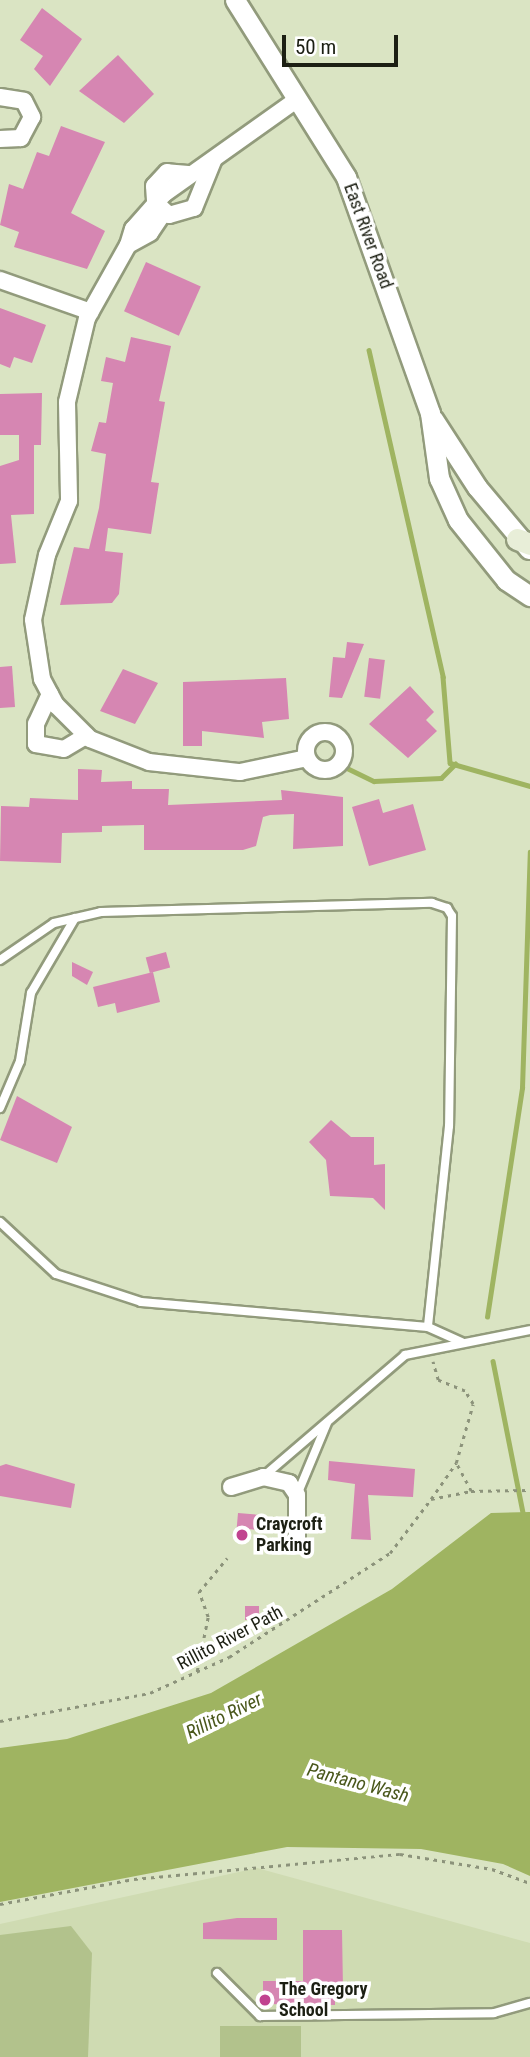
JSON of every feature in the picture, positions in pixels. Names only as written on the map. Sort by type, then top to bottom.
[{"type":"street","name":"East River Road","points":[[235,0],[295,102],[346,177],[430,413],[439,478],[458,520],[506,580],[530,596]]},
{"type":"street","points":[[0,97],[24,101],[32,117],[22,138],[1,142]]},
{"type":"street","points":[[295,102],[215,159],[188,174],[161,175],[160,207],[150,233],[128,245],[91,312],[66,402],[69,501],[35,595],[34,650],[50,694],[86,736],[149,762],[191,770],[240,772],[307,758]]},
{"type":"street","points":[[160,207],[178,216],[194,208],[215,159]]},
{"type":"street","points":[[0,280],[91,312]]},
{"type":"street","name":"East River Road","points":[[430,413],[526,544]]},
{"type":"street","points":[[50,694],[36,723],[36,744],[64,748],[86,736]]},
{"type":"street","points":[[231,1487],[263,1477],[279,1477],[297,1495],[298,1542]]},
{"type":"lane","points":[[0,960],[54,923],[75,918],[418,903],[447,908],[452,916],[449,1126],[428,1328]]},
{"type":"lane","points":[[0,1108],[20,1060],[32,993],[75,918]]},
{"type":"lane","points":[[0,1222],[55,1274],[141,1302],[428,1328],[462,1342]]},
{"type":"lane","points":[[263,1477],[383,1368],[430,1349],[530,1330]]},
{"type":"lane","points":[[297,1495],[328,1420]]},
{"type":"lane","points":[[217,1973],[260,2016],[494,2013],[530,2003]]},
{"type":"path","name":"Rillito River Path","points":[[0,1721],[150,1693],[197,1671],[390,1553],[456,1463],[473,1404],[465,1391],[438,1380],[430,1349]]},
{"type":"path","points":[[456,1463],[473,1491]]},
{"type":"path","points":[[431,1499],[473,1491],[530,1490]]},
{"type":"path","points":[[197,1671],[208,1617],[200,1592],[227,1558]]},
{"type":"path","points":[[0,1904],[134,1879],[374,1855],[433,1858],[530,1883]]},
{"type":"shaded area","name":"The Gregory School","points":[[257,1868],[530,1943],[530,2057],[0,2057],[0,1924]]},
{"type":"shaded area","points":[[71,1926],[92,1953],[88,2057],[0,2057],[0,1935]]},
{"type":"shaded area","points":[[220,2026],[301,2026],[301,2057],[220,2057]]},
{"type":"water","points":[[530,1512],[530,1876],[503,1864],[421,1849],[287,1847],[0,1902],[0,1748],[67,1739],[211,1693],[392,1589],[491,1513]]},
{"type":"building","points":[[42,8],[82,39],[50,86],[34,69],[43,56],[20,40]]},
{"type":"building","points":[[118,55],[154,94],[124,123],[79,91]]},
{"type":"building","points":[[61,126],[105,142],[71,213],[105,231],[87,269],[14,247],[19,232],[0,225],[9,184],[23,189],[37,152],[49,156]]},
{"type":"building","points":[[146,262],[201,286],[179,336],[124,311]]},
{"type":"building","points":[[0,308],[46,325],[32,363],[14,357],[10,368],[0,364]]},
{"type":"building","points":[[131,337],[171,346],[159,401],[165,402],[151,482],[159,483],[151,534],[108,528],[105,551],[123,553],[119,594],[112,603],[60,605],[74,547],[89,549],[99,508],[106,454],[91,451],[99,422],[106,423],[113,383],[101,381],[106,357],[125,362]]},
{"type":"building","points":[[42,393],[41,445],[34,445],[34,514],[11,515],[16,563],[0,564],[0,466],[19,460],[19,435],[0,435],[0,394]]},
{"type":"building","points":[[347,642],[364,644],[342,698],[329,697],[333,657],[345,658]]},
{"type":"building","points":[[369,658],[385,660],[380,699],[364,697]]},
{"type":"building","points":[[12,666],[15,707],[0,708],[0,667]]},
{"type":"building","points":[[123,669],[158,683],[135,724],[100,711]]},
{"type":"building","points":[[286,678],[289,719],[262,722],[264,738],[202,731],[202,746],[183,746],[183,682]]},
{"type":"building","points":[[410,686],[434,712],[426,720],[437,731],[408,758],[369,724]]},
{"type":"building","points":[[78,769],[102,770],[101,782],[132,781],[132,789],[169,789],[168,805],[282,800],[281,790],[343,797],[343,846],[293,849],[294,814],[270,815],[263,817],[256,846],[243,850],[144,850],[144,825],[102,826],[102,832],[62,833],[61,863],[0,861],[1,806],[29,807],[30,798],[78,800]]},
{"type":"building","points":[[379,799],[383,813],[413,804],[426,850],[369,866],[352,807]]},
{"type":"building","points":[[166,952],[170,967],[150,973],[146,957]]},
{"type":"building","points":[[72,962],[93,972],[87,985],[72,976]]},
{"type":"building","points":[[153,972],[160,1002],[117,1013],[115,1003],[98,1007],[93,987]]},
{"type":"building","points":[[17,1096],[72,1127],[57,1163],[0,1140]]},
{"type":"building","points":[[331,1120],[351,1137],[374,1137],[374,1165],[385,1164],[385,1210],[373,1198],[330,1196],[326,1160],[309,1142]]},
{"type":"building","points":[[329,1461],[415,1469],[413,1497],[368,1495],[371,1540],[351,1539],[355,1484],[328,1480]]},
{"type":"building","points":[[6,1464],[75,1484],[71,1508],[0,1496],[0,1466]]},
{"type":"building","points":[[238,1513],[263,1515],[262,1530],[237,1528]]},
{"type":"building","points":[[245,1606],[259,1606],[259,1620],[245,1620]]},
{"type":"building","points":[[237,1918],[277,1918],[277,1940],[203,1939],[203,1923]]},
{"type":"building","points":[[303,1930],[342,1930],[343,1989],[335,1989],[335,2005],[263,2004],[263,1981],[303,1981]]},
{"type":"waterway","points":[[369,350],[443,677],[450,763],[530,786]]},
{"type":"waterway","points":[[345,767],[374,781],[441,778],[455,764]]},
{"type":"waterway","points":[[487,1317],[522,1088],[530,852]]},
{"type":"waterway","points":[[493,1361],[524,1518]]},
{"type":"place","name":"Craycroft Parking","points":[[242,1535]]},
{"type":"place","name":"The Gregory School","points":[[265,2000]]},
{"type":"water label","name":"Rillito River","points":[[224,1716]]},
{"type":"water label","name":"Pantano Wash","points":[[358,1783]]}]
